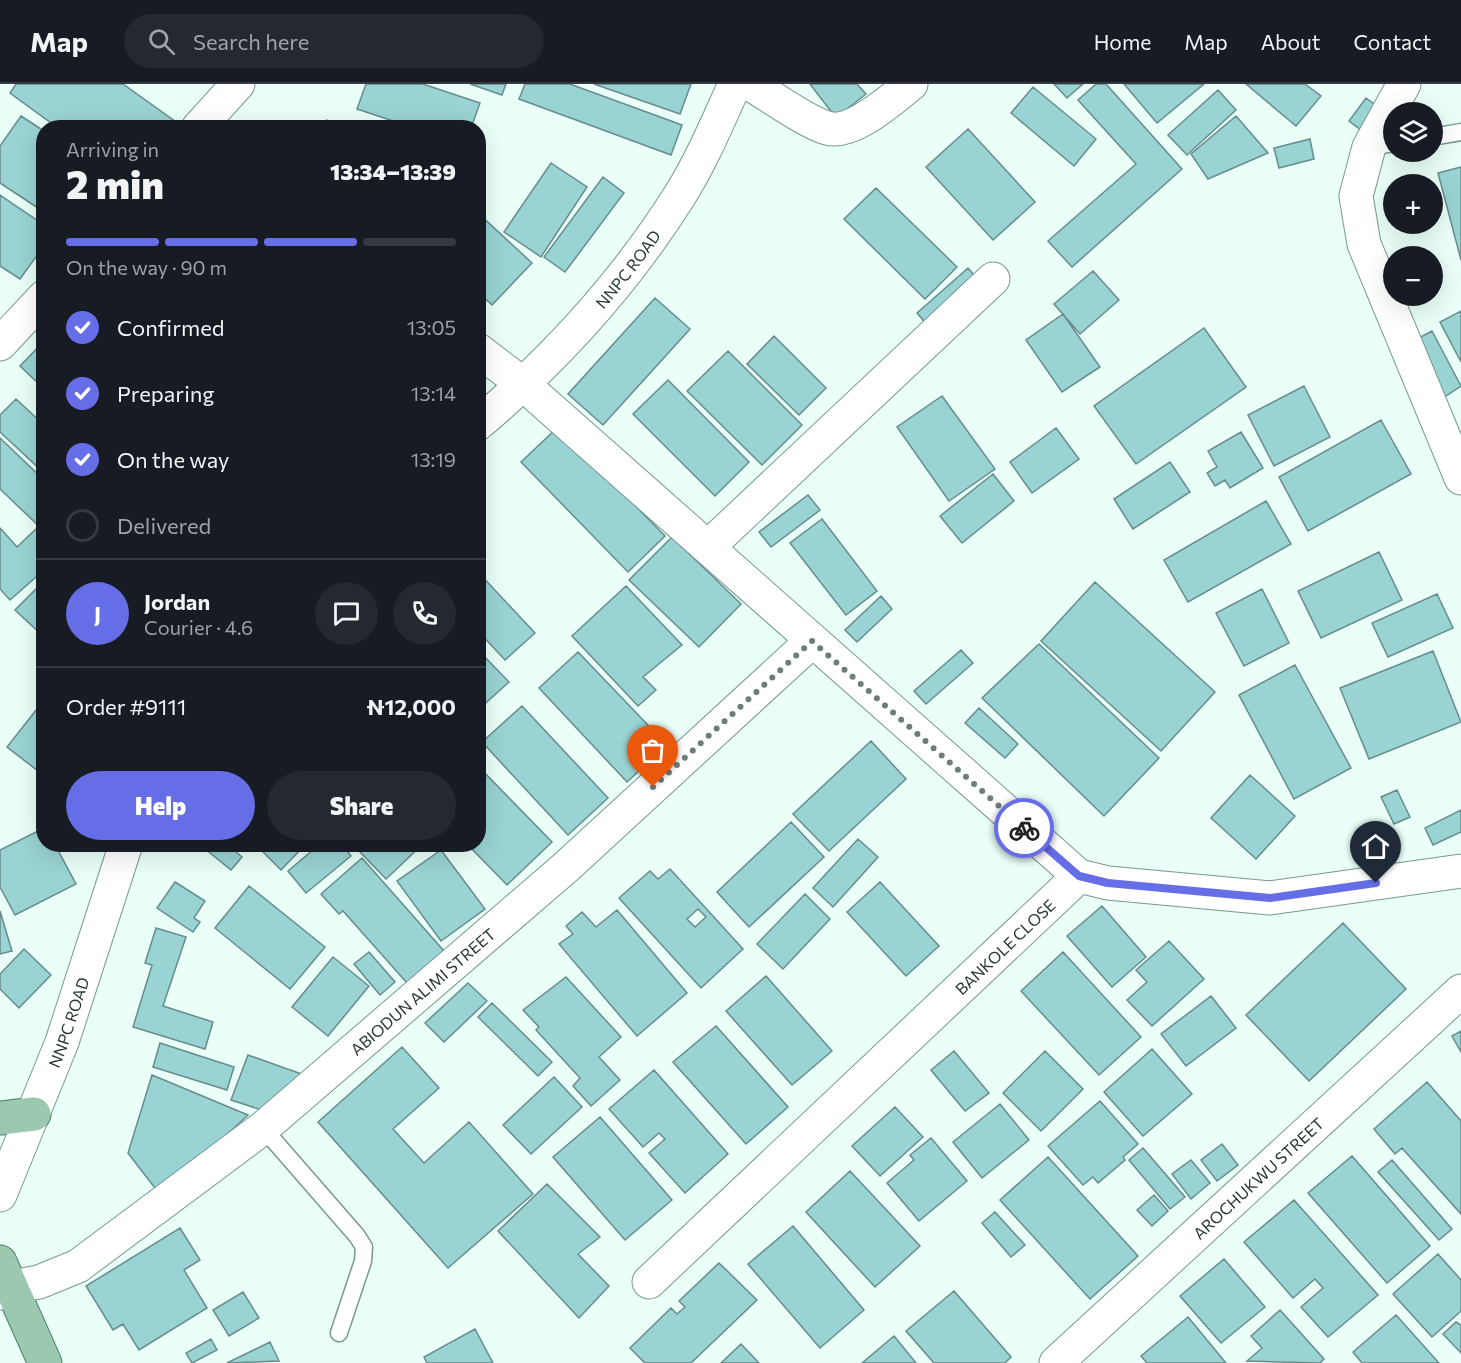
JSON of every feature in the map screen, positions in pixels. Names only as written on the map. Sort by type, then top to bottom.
[{"type":"main road","points":[[0,1118],[34,1114]]},
{"type":"main road","points":[[4,1281],[45,1363]]},
{"type":"street","points":[[205,120],[238,84]]},
{"type":"street","name":"NNPC ROAD","points":[[486,417],[524,385],[618,284],[682,193],[735,84]]},
{"type":"street","points":[[750,84],[828,129],[848,126],[872,114],[911,84]]},
{"type":"street","points":[[1404,84],[1381,145],[1356,196],[1364,244],[1461,478]]},
{"type":"street","points":[[708,546],[993,279]]},
{"type":"street","points":[[0,344],[36,306]]},
{"type":"street","points":[[486,356],[524,385],[708,546],[812,641],[1079,876],[1108,883],[1270,898],[1461,871]]},
{"type":"street","name":"ABIODUN ALIMI STREET","points":[[4,1281],[39,1282],[78,1266],[263,1128],[565,868],[812,641]]},
{"type":"street","name":"NNPC ROAD","points":[[0,1195],[62,1042],[123,852]]},
{"type":"street","name":"BANKOLE CLOSE","points":[[649,1282],[1079,876]]},
{"type":"street","name":"AROCHUKWU STREET","points":[[1056,1363],[1461,991]]},
{"type":"lane","points":[[1443,135],[1461,132]]},
{"type":"lane","points":[[263,1128],[364,1247],[363,1261],[339,1333]]},
{"type":"building","points":[[16,84],[123,84],[173,120],[47,120],[10,93]]},
{"type":"building","points":[[366,84],[423,84],[480,103],[474,120],[390,120],[357,109]]},
{"type":"building","points":[[470,84],[506,84],[502,95]]},
{"type":"building","points":[[525,84],[570,84],[682,125],[671,155],[519,99]]},
{"type":"building","points":[[594,84],[691,84],[680,114]]},
{"type":"building","points":[[810,84],[857,84],[866,94],[836,118]]},
{"type":"building","points":[[1054,84],[1083,84],[1067,98]]},
{"type":"building","points":[[1096,84],[1106,84],[1182,169],[1072,267],[1048,241],[1136,164],[1078,100]]},
{"type":"building","points":[[1124,84],[1204,84],[1157,123]]},
{"type":"building","points":[[1246,84],[1305,84],[1321,96],[1296,126]]},
{"type":"building","points":[[1033,87],[1096,139],[1074,166],[1011,113]]},
{"type":"building","points":[[1218,90],[1236,110],[1187,155],[1168,135]]},
{"type":"building","points":[[1366,98],[1378,107],[1361,130],[1349,121]]},
{"type":"building","points":[[21,116],[36,126],[36,207],[0,183],[0,146]]},
{"type":"building","points":[[1236,116],[1268,153],[1208,179],[1191,154]]},
{"type":"building","points":[[968,129],[1035,202],[993,240],[926,167]]},
{"type":"building","points":[[1310,139],[1314,159],[1279,168],[1274,148]]},
{"type":"building","points":[[551,163],[587,187],[541,257],[504,232]]},
{"type":"building","points":[[1461,167],[1461,260],[1443,192],[1443,174],[1438,173]]},
{"type":"building","points":[[603,177],[624,193],[565,272],[544,257]]},
{"type":"building","points":[[876,188],[957,267],[925,299],[844,219]]},
{"type":"building","points":[[0,195],[36,220],[36,257],[20,279],[0,266]]},
{"type":"building","points":[[486,220],[532,263],[492,305],[486,299]]},
{"type":"building","points":[[968,268],[979,281],[928,326],[917,313]]},
{"type":"building","points":[[1093,271],[1119,300],[1080,334],[1054,304]]},
{"type":"building","points":[[655,298],[690,329],[603,425],[568,394]]},
{"type":"building","points":[[1461,311],[1461,362],[1440,322]]},
{"type":"building","points":[[1063,314],[1100,367],[1062,392],[1026,340]]},
{"type":"building","points":[[1204,328],[1246,387],[1136,464],[1094,406]]},
{"type":"building","points":[[1432,331],[1461,386],[1443,398],[1413,341]]},
{"type":"building","points":[[774,336],[826,388],[799,415],[747,364]]},
{"type":"building","points":[[36,349],[36,381],[20,366]]},
{"type":"building","points":[[728,351],[802,425],[762,465],[687,391]]},
{"type":"building","points":[[668,380],[749,462],[715,496],[633,414]]},
{"type":"building","points":[[1304,386],[1330,437],[1274,466],[1248,415]]},
{"type":"building","points":[[942,396],[995,469],[949,501],[897,427]]},
{"type":"building","points":[[16,399],[36,418],[36,466],[0,432],[0,415]]},
{"type":"building","points":[[1381,420],[1411,474],[1308,531],[1279,477]]},
{"type":"building","points":[[558,427],[665,536],[628,572],[521,462]]},
{"type":"building","points":[[1056,428],[1079,459],[1032,493],[1010,462]]},
{"type":"building","points":[[1241,432],[1263,468],[1230,488],[1225,480],[1215,486],[1207,473],[1217,467],[1208,451]]},
{"type":"building","points":[[0,438],[36,472],[36,523],[0,489]]},
{"type":"building","points":[[1170,462],[1190,492],[1133,529],[1114,499]]},
{"type":"building","points":[[993,474],[1014,501],[962,543],[940,516]]},
{"type":"building","points":[[808,495],[820,510],[771,547],[759,532]]},
{"type":"building","points":[[1266,501],[1291,544],[1188,602],[1164,560]]},
{"type":"building","points":[[822,519],[877,591],[846,615],[790,543]]},
{"type":"building","points":[[0,528],[17,547],[36,529],[36,577],[10,600],[0,589]]},
{"type":"building","points":[[672,537],[741,604],[699,647],[629,580]]},
{"type":"building","points":[[1379,552],[1402,600],[1321,638],[1298,591]]},
{"type":"building","points":[[486,581],[535,633],[505,660],[486,640]]},
{"type":"building","points":[[1095,582],[1215,692],[1161,751],[1041,641]]},
{"type":"building","points":[[626,586],[682,645],[643,677],[656,690],[638,706],[572,636]]},
{"type":"building","points":[[36,589],[36,630],[15,610]]},
{"type":"building","points":[[1262,589],[1289,643],[1244,666],[1216,613]]},
{"type":"building","points":[[1437,594],[1453,628],[1388,657],[1372,623]]},
{"type":"building","points":[[881,596],[892,609],[857,642],[845,630]]},
{"type":"building","points":[[1039,644],[1159,758],[1104,816],[982,698]]},
{"type":"building","points":[[961,650],[973,663],[926,704],[914,691]]},
{"type":"building","points":[[1433,651],[1461,722],[1369,759],[1340,688]]},
{"type":"building","points":[[578,652],[667,745],[627,782],[539,688]]},
{"type":"building","points":[[486,658],[509,682],[486,703]]},
{"type":"building","points":[[1295,665],[1351,768],[1294,799],[1239,695]]},
{"type":"building","points":[[522,706],[608,798],[568,835],[486,746],[486,738]]},
{"type":"building","points":[[979,708],[1018,744],[1005,758],[965,723]]},
{"type":"building","points":[[36,710],[36,769],[7,747]]},
{"type":"building","points":[[871,741],[906,779],[829,851],[793,814]]},
{"type":"building","points":[[486,774],[552,842],[507,885],[475,852],[486,852]]},
{"type":"building","points":[[1250,775],[1295,816],[1256,859],[1211,818]]},
{"type":"building","points":[[1397,790],[1410,817],[1394,824],[1381,797]]},
{"type":"building","points":[[1461,810],[1461,832],[1433,845],[1425,828]]},
{"type":"building","points":[[791,822],[824,857],[749,927],[717,892]]},
{"type":"building","points":[[36,832],[36,852],[59,852],[76,884],[15,915],[0,887],[0,850]]},
{"type":"building","points":[[858,839],[878,857],[833,907],[813,888]]},
{"type":"building","points":[[209,852],[236,852],[242,857],[231,870]]},
{"type":"building","points":[[263,852],[298,852],[281,870]]},
{"type":"building","points":[[311,852],[348,852],[351,856],[306,893],[288,871]]},
{"type":"building","points":[[360,852],[415,852],[386,879]]},
{"type":"building","points":[[438,852],[442,852],[485,909],[441,941],[397,881]]},
{"type":"building","points":[[362,858],[444,951],[407,983],[343,911],[339,914],[321,894]]},
{"type":"building","points":[[670,869],[743,949],[701,988],[619,898],[650,871],[658,879]],"holes":[[[698,909],[706,917],[695,927],[687,919]]]},
{"type":"building","points":[[175,882],[205,901],[194,918],[200,922],[193,932],[157,908]]},
{"type":"building","points":[[880,882],[939,946],[906,976],[847,912]]},
{"type":"building","points":[[249,886],[325,947],[290,989],[215,928]]},
{"type":"building","points":[[805,894],[830,919],[783,969],[757,944]]},
{"type":"building","points":[[1102,906],[1146,957],[1112,987],[1067,936]]},
{"type":"building","points":[[617,910],[687,993],[637,1036],[559,944],[573,934],[566,926],[582,912],[596,927]]},
{"type":"building","points":[[0,911],[12,951],[0,954]]},
{"type":"building","points":[[1343,923],[1406,989],[1309,1081],[1246,1015]]},
{"type":"building","points":[[156,928],[186,937],[163,1006],[213,1022],[205,1049],[133,1027],[152,965],[145,963]]},
{"type":"building","points":[[1169,941],[1204,979],[1152,1026],[1127,1000],[1147,982],[1136,970]]},
{"type":"building","points":[[24,949],[51,975],[19,1008],[0,989],[0,974]]},
{"type":"building","points":[[369,952],[395,982],[380,995],[354,964]]},
{"type":"building","points":[[1063,952],[1141,1037],[1099,1075],[1021,991]]},
{"type":"building","points":[[333,957],[369,986],[328,1036],[292,1007]]},
{"type":"building","points":[[766,976],[832,1051],[792,1085],[726,1011]]},
{"type":"building","points":[[566,977],[621,1037],[599,1057],[620,1080],[591,1106],[573,1086],[580,1078],[536,1030],[539,1027],[523,1010]]},
{"type":"building","points":[[468,983],[487,1001],[444,1042],[425,1023]]},
{"type":"building","points":[[1211,996],[1236,1028],[1186,1066],[1161,1034]]},
{"type":"building","points":[[492,1003],[552,1062],[538,1076],[478,1017]]},
{"type":"building","points":[[716,1026],[788,1107],[746,1144],[673,1062]]},
{"type":"building","points":[[1461,1031],[1461,1052],[1452,1036]]},
{"type":"building","points":[[160,1043],[234,1067],[227,1090],[153,1067]]},
{"type":"building","points":[[402,1047],[439,1088],[393,1129],[424,1163],[469,1122],[533,1194],[448,1268],[318,1122]]},
{"type":"building","points":[[1152,1049],[1192,1094],[1143,1136],[1104,1092]]},
{"type":"building","points":[[954,1051],[989,1093],[965,1111],[931,1070]]},
{"type":"building","points":[[1045,1051],[1083,1089],[1041,1131],[1003,1093]]},
{"type":"building","points":[[248,1055],[313,1078],[274,1114],[231,1100]]},
{"type":"building","points":[[654,1070],[728,1154],[685,1193],[649,1153],[665,1139],[659,1133],[643,1147],[609,1109]]},
{"type":"building","points":[[152,1075],[248,1115],[161,1196],[128,1153]]},
{"type":"building","points":[[554,1077],[582,1107],[531,1154],[503,1125]]},
{"type":"building","points":[[1427,1082],[1461,1121],[1461,1214],[1402,1148],[1395,1154],[1374,1129]]},
{"type":"building","points":[[1100,1101],[1138,1144],[1123,1157],[1125,1160],[1098,1183],[1093,1177],[1083,1185],[1048,1146]]},
{"type":"building","points":[[1000,1104],[1029,1140],[982,1178],[953,1142]]},
{"type":"building","points":[[895,1107],[923,1137],[880,1176],[852,1146]]},
{"type":"building","points":[[600,1117],[672,1200],[625,1240],[553,1157]]},
{"type":"building","points":[[931,1138],[967,1181],[919,1221],[887,1183],[914,1160],[910,1155]]},
{"type":"building","points":[[1222,1144],[1238,1165],[1217,1181],[1201,1160]]},
{"type":"building","points":[[1143,1148],[1185,1197],[1170,1209],[1129,1160]]},
{"type":"building","points":[[1352,1156],[1430,1246],[1387,1283],[1308,1193]]},
{"type":"building","points":[[1048,1157],[1138,1256],[1090,1299],[1000,1200]]},
{"type":"building","points":[[1191,1160],[1210,1183],[1191,1199],[1172,1174]]},
{"type":"building","points":[[1392,1160],[1452,1229],[1439,1240],[1378,1172]]},
{"type":"building","points":[[850,1171],[920,1246],[875,1287],[806,1212]]},
{"type":"building","points":[[547,1184],[600,1237],[578,1254],[609,1286],[579,1318],[498,1231]]},
{"type":"building","points":[[1154,1195],[1168,1211],[1152,1226],[1137,1210]]},
{"type":"building","points":[[1294,1200],[1378,1295],[1328,1337],[1301,1307],[1323,1288],[1315,1279],[1293,1298],[1244,1242]]},
{"type":"building","points":[[995,1212],[1025,1245],[1011,1257],[982,1223]]},
{"type":"building","points":[[793,1226],[864,1310],[820,1348],[748,1264]]},
{"type":"building","points":[[180,1228],[200,1260],[184,1270],[207,1308],[139,1350],[123,1324],[113,1330],[86,1286]]},
{"type":"building","points":[[1438,1254],[1461,1280],[1461,1311],[1432,1337],[1393,1294]]},
{"type":"building","points":[[1224,1259],[1265,1307],[1221,1343],[1180,1296]]},
{"type":"building","points":[[719,1263],[757,1300],[691,1363],[645,1363],[630,1348],[671,1308],[677,1314],[685,1307],[679,1301]]},
{"type":"building","points":[[954,1291],[1011,1357],[1005,1363],[934,1363],[906,1331]]},
{"type":"building","points":[[243,1292],[259,1318],[229,1336],[213,1310]]},
{"type":"building","points":[[1280,1310],[1324,1359],[1320,1363],[1247,1361],[1262,1348],[1251,1336]]},
{"type":"building","points":[[1396,1315],[1439,1363],[1362,1363],[1353,1352]]},
{"type":"building","points":[[1188,1317],[1226,1363],[1147,1363],[1141,1356]]},
{"type":"building","points":[[1456,1322],[1461,1325],[1461,1353],[1443,1334]]},
{"type":"building","points":[[475,1329],[493,1363],[427,1363],[424,1357]]},
{"type":"building","points":[[894,1336],[916,1363],[862,1363]]},
{"type":"building","points":[[211,1339],[217,1350],[192,1363],[186,1353]]},
{"type":"building","points":[[270,1342],[279,1361],[227,1363]]},
{"type":"building","points":[[741,1344],[759,1363],[721,1363]]},
{"type":"way so far","points":[[653,787],[812,641],[1024,828]]},
{"type":"route","points":[[1024,828],[1079,876],[1108,883],[1270,898],[1376,883]]}]
